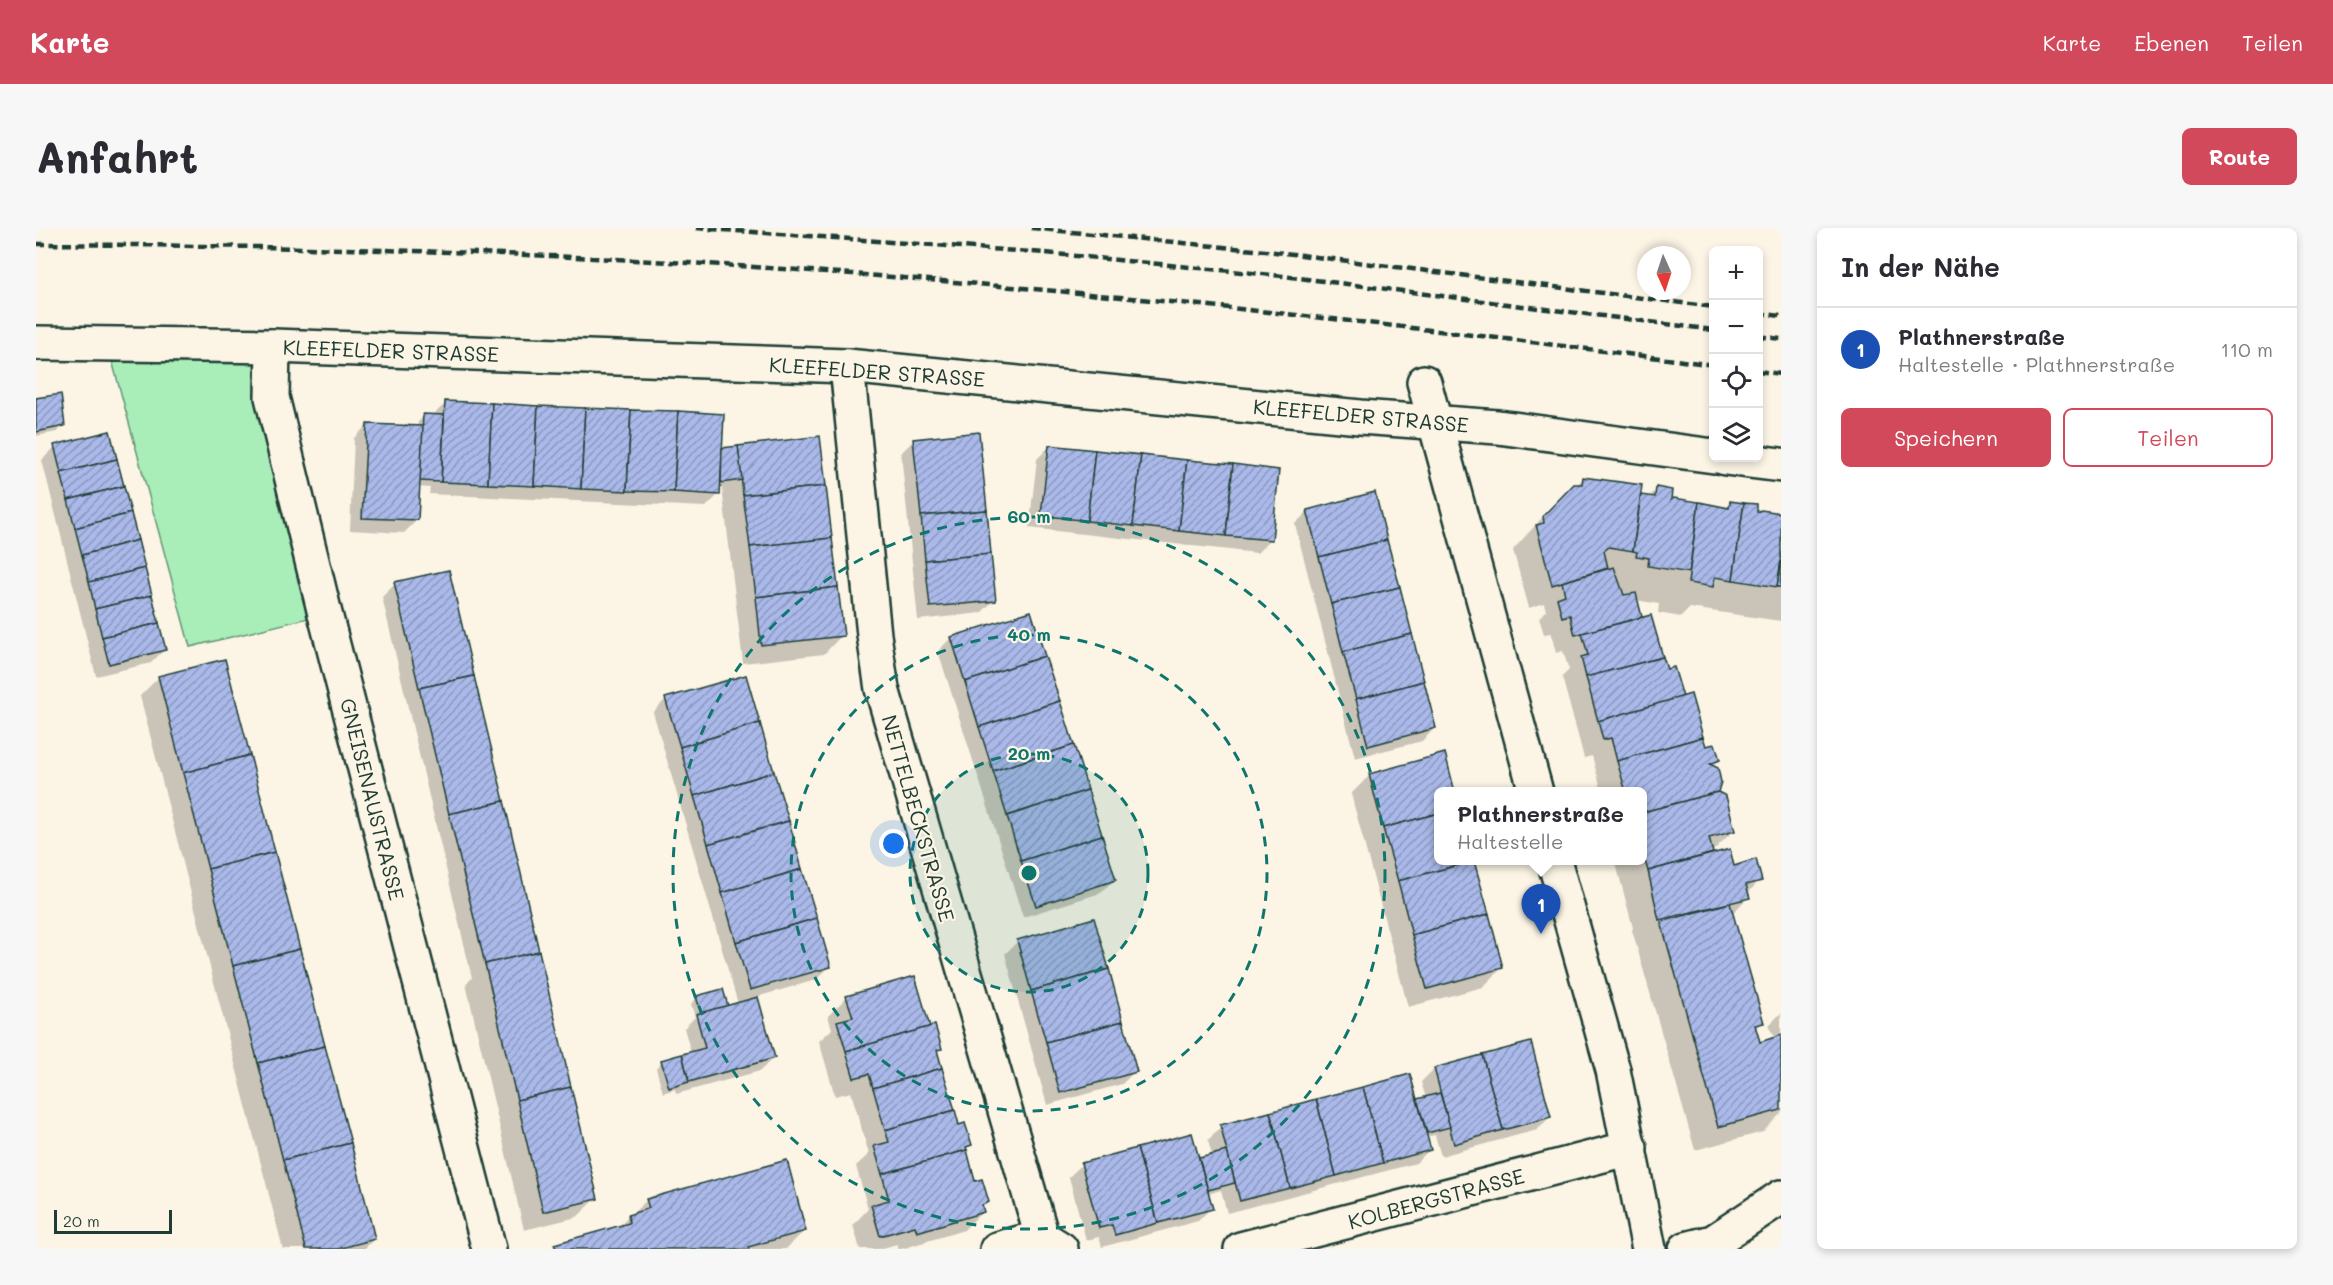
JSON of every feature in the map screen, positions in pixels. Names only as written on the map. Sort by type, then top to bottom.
[{"type":"street","name":"KLEEFELDER STRASSE","points":[[36,343],[273,346],[847,366],[1360,417],[1498,427],[1709,455]]},
{"type":"street","name":"GNEISENAUSTRASSE","points":[[273,346],[272,397],[325,614],[489,1249]]},
{"type":"street","name":"NETTELBECKSTRASSE","points":[[847,366],[874,635],[882,689],[1051,1243]]},
{"type":"street","points":[[1424,382],[1535,787]]},
{"type":"street","points":[[1757,462],[1781,465]]},
{"type":"street","points":[[1555,865],[1613,1070],[1649,1249]]},
{"type":"street","name":"KOLBERGSTRASSE","points":[[1241,1249],[1630,1148]]},
{"type":"street","points":[[1686,1249],[1713,1242],[1781,1197]]},
{"type":"street","points":[[997,1249],[1051,1243]]},
{"type":"green space","points":[[107,342],[273,346],[325,614],[190,647]]},
{"type":"building","points":[[61,394],[65,426],[36,432],[36,398]]},
{"type":"building","points":[[445,401],[492,403],[488,484],[441,482]]},
{"type":"building","points":[[492,403],[538,406],[534,486],[488,484]]},
{"type":"building","points":[[538,406],[585,408],[581,489],[534,486]]},
{"type":"building","points":[[585,408],[631,410],[627,491],[581,489]]},
{"type":"building","points":[[631,410],[678,411],[674,492],[627,491]]},
{"type":"building","points":[[678,411],[724,414],[720,495],[674,492]]},
{"type":"building","points":[[423,414],[444,415],[441,482],[420,481]]},
{"type":"building","points":[[367,424],[423,426],[418,520],[362,518]]},
{"type":"building","points":[[110,431],[117,459],[61,473],[54,445]]},
{"type":"building","points":[[979,432],[987,510],[921,516],[913,439]]},
{"type":"building","points":[[820,436],[826,486],[743,495],[738,446]]},
{"type":"building","points":[[1049,445],[1095,450],[1087,521],[1041,515]]},
{"type":"building","points":[[738,446],[742,480],[721,483],[722,448]]},
{"type":"building","points":[[1095,450],[1141,455],[1133,526],[1087,521]]},
{"type":"building","points":[[1141,455],[1187,460],[1179,531],[1133,526]]},
{"type":"building","points":[[117,459],[124,486],[68,500],[61,473]]},
{"type":"building","points":[[1187,460],[1233,464],[1226,536],[1179,531]]},
{"type":"building","points":[[1233,464],[1279,470],[1272,540],[1226,536]]},
{"type":"building","points":[[1583,477],[1642,485],[1633,551],[1609,547],[1604,551],[1608,568],[1552,585],[1536,525],[1544,523],[1543,516],[1574,484],[1582,484]]},
{"type":"building","points":[[124,486],[131,513],[75,528],[68,500]]},
{"type":"building","points":[[826,486],[832,538],[750,547],[743,495]]},
{"type":"building","points":[[1656,487],[1672,490],[1671,500],[1674,498],[1699,502],[1689,573],[1648,566],[1649,558],[1636,556],[1637,552],[1633,551],[1641,495],[1655,497]]},
{"type":"building","points":[[1375,492],[1387,540],[1319,557],[1307,510]]},
{"type":"building","points":[[1730,501],[1744,503],[1733,580],[1715,577],[1713,587],[1688,583],[1699,502],[1729,508]]},
{"type":"building","points":[[1744,503],[1757,504],[1757,512],[1761,510],[1781,513],[1781,561],[1777,587],[1733,580]]},
{"type":"building","points":[[987,510],[991,554],[925,560],[921,516]]},
{"type":"building","points":[[131,513],[138,540],[82,555],[75,528]]},
{"type":"building","points":[[832,538],[838,587],[756,597],[750,547]]},
{"type":"building","points":[[138,540],[145,568],[89,582],[82,555]]},
{"type":"building","points":[[1387,540],[1400,587],[1331,604],[1319,557]]},
{"type":"building","points":[[991,554],[996,601],[930,607],[925,560]]},
{"type":"building","points":[[1781,561],[1781,587],[1777,587]]},
{"type":"building","points":[[1614,567],[1624,595],[1636,593],[1642,617],[1575,635],[1570,615],[1562,617],[1557,598],[1565,595],[1562,582]]},
{"type":"building","points":[[145,568],[152,595],[95,609],[89,582]]},
{"type":"building","points":[[449,570],[474,676],[419,688],[394,582]]},
{"type":"building","points":[[838,587],[844,636],[761,645],[756,597]]},
{"type":"building","points":[[1400,587],[1412,634],[1343,652],[1331,604]]},
{"type":"building","points":[[152,595],[159,623],[102,637],[95,609]]},
{"type":"building","points":[[1031,611],[1045,656],[965,682],[951,637]]},
{"type":"building","points":[[1651,615],[1663,657],[1586,677],[1581,657],[1588,655],[1582,633]]},
{"type":"building","points":[[159,623],[166,650],[109,664],[102,637]]},
{"type":"building","points":[[1412,634],[1424,681],[1356,699],[1343,652]]},
{"type":"building","points":[[1045,656],[1060,701],[979,727],[965,682]]},
{"type":"building","points":[[1663,657],[1667,669],[1674,667],[1683,697],[1598,721],[1586,677]]},
{"type":"building","points":[[225,659],[250,755],[183,773],[158,676]]},
{"type":"building","points":[[746,675],[760,723],[680,747],[665,698]]},
{"type":"building","points":[[474,676],[504,801],[449,814],[419,688]]},
{"type":"building","points":[[1424,681],[1436,728],[1368,746],[1356,699]]},
{"type":"building","points":[[1691,694],[1703,737],[1617,761],[1611,738],[1603,740],[1598,721]]},
{"type":"building","points":[[1060,701],[1074,745],[993,771],[979,727]]},
{"type":"building","points":[[760,723],[774,772],[694,796],[680,747]]},
{"type":"building","points":[[1703,737],[1706,746],[1715,744],[1720,760],[1710,764],[1718,768],[1721,782],[1718,792],[1647,811],[1647,787],[1625,787],[1617,761]]},
{"type":"building","points":[[1074,745],[1088,790],[1007,816],[993,771]]},
{"type":"building","points":[[1445,753],[1454,787],[1434,787],[1434,814],[1383,828],[1369,774]]},
{"type":"building","points":[[250,755],[275,852],[208,869],[183,773]]},
{"type":"building","points":[[774,772],[789,821],[708,844],[694,796]]},
{"type":"building","points":[[1088,790],[1102,835],[1021,861],[1007,816]]},
{"type":"building","points":[[1718,792],[1726,796],[1735,831],[1709,838],[1713,853],[1648,871],[1647,811]]},
{"type":"building","points":[[504,801],[539,951],[485,964],[449,814]]},
{"type":"building","points":[[1434,814],[1434,865],[1459,865],[1398,881],[1383,828]]},
{"type":"building","points":[[789,821],[802,869],[722,893],[708,844]]},
{"type":"building","points":[[1102,835],[1116,880],[1036,906],[1021,861]]},
{"type":"building","points":[[1730,849],[1734,866],[1756,859],[1762,881],[1746,885],[1750,898],[1659,920],[1648,871]]},
{"type":"building","points":[[275,852],[300,949],[233,966],[208,869]]},
{"type":"building","points":[[1459,865],[1475,865],[1489,914],[1412,935],[1398,881]]},
{"type":"building","points":[[802,869],[817,918],[736,942],[722,893]]},
{"type":"building","points":[[1730,903],[1764,1023],[1755,1025],[1760,1042],[1781,1035],[1781,1110],[1718,1127],[1661,922]]},
{"type":"building","points":[[1489,914],[1503,968],[1427,989],[1412,935]]},
{"type":"building","points":[[817,918],[831,967],[750,990],[736,942]]},
{"type":"building","points":[[1094,918],[1109,969],[1031,991],[1017,940]]},
{"type":"building","points":[[300,949],[325,1046],[258,1063],[233,966]]},
{"type":"building","points":[[539,951],[571,1087],[517,1100],[485,964]]},
{"type":"building","points":[[1109,969],[1123,1021],[1046,1042],[1031,991]]},
{"type":"building","points":[[915,976],[930,1027],[846,1051],[837,1021],[853,1017],[846,996]]},
{"type":"building","points":[[723,989],[728,1006],[701,1013],[696,996]]},
{"type":"building","points":[[758,997],[775,1058],[689,1082],[682,1054],[705,1048],[696,1014]]},
{"type":"building","points":[[1123,1021],[1137,1072],[1060,1093],[1046,1042]]},
{"type":"building","points":[[935,1025],[942,1049],[937,1050],[942,1068],[873,1088],[869,1074],[854,1078],[846,1051]]},
{"type":"building","points":[[1531,1042],[1551,1117],[1503,1130],[1482,1055]]},
{"type":"building","points":[[325,1046],[351,1143],[283,1160],[258,1063]]},
{"type":"building","points":[[682,1054],[689,1082],[669,1088],[661,1060]]},
{"type":"building","points":[[1482,1055],[1503,1130],[1454,1144],[1434,1068]]},
{"type":"building","points":[[942,1068],[955,1110],[885,1130],[873,1088]]},
{"type":"building","points":[[1410,1074],[1431,1150],[1383,1163],[1363,1087]]},
{"type":"building","points":[[571,1087],[598,1199],[543,1212],[517,1100]]},
{"type":"building","points":[[1363,1087],[1383,1163],[1336,1176],[1316,1099]]},
{"type":"building","points":[[1440,1093],[1450,1127],[1427,1133],[1417,1099]]},
{"type":"building","points":[[1316,1099],[1336,1176],[1290,1188],[1270,1112]]},
{"type":"building","points":[[955,1110],[959,1125],[965,1123],[972,1145],[966,1147],[967,1150],[882,1174],[874,1146],[889,1142],[885,1130]]},
{"type":"building","points":[[1270,1112],[1290,1188],[1240,1201],[1220,1125]]},
{"type":"building","points":[[1192,1133],[1213,1209],[1158,1223],[1137,1148]]},
{"type":"building","points":[[351,1143],[375,1239],[338,1249],[306,1249],[283,1160]]},
{"type":"building","points":[[1137,1148],[1158,1223],[1115,1235],[1112,1225],[1099,1228],[1081,1163]]},
{"type":"building","points":[[967,1150],[975,1181],[982,1179],[989,1202],[982,1205],[984,1212],[917,1232],[915,1226],[880,1236],[871,1205],[889,1200],[882,1174]]},
{"type":"building","points":[[1227,1151],[1235,1183],[1208,1190],[1199,1158]]},
{"type":"building","points":[[787,1160],[806,1231],[748,1247],[749,1249],[556,1249],[554,1244],[629,1223],[628,1215],[649,1208],[646,1199]]},
{"type":"railway","points":[[696,228],[1045,253],[1283,276],[1709,329]]},
{"type":"railway","points":[[1031,228],[1285,253],[1709,306]]},
{"type":"railway","points":[[36,244],[475,253],[738,266],[1104,295],[1470,335],[1709,364]]},
{"type":"railway","points":[[1763,314],[1781,316]]},
{"type":"railway","points":[[1763,337],[1781,339]]},
{"type":"railway","points":[[1763,372],[1781,374]]},
{"type":"place","name":"Plathnerstraße","points":[[1541,934]]}]
